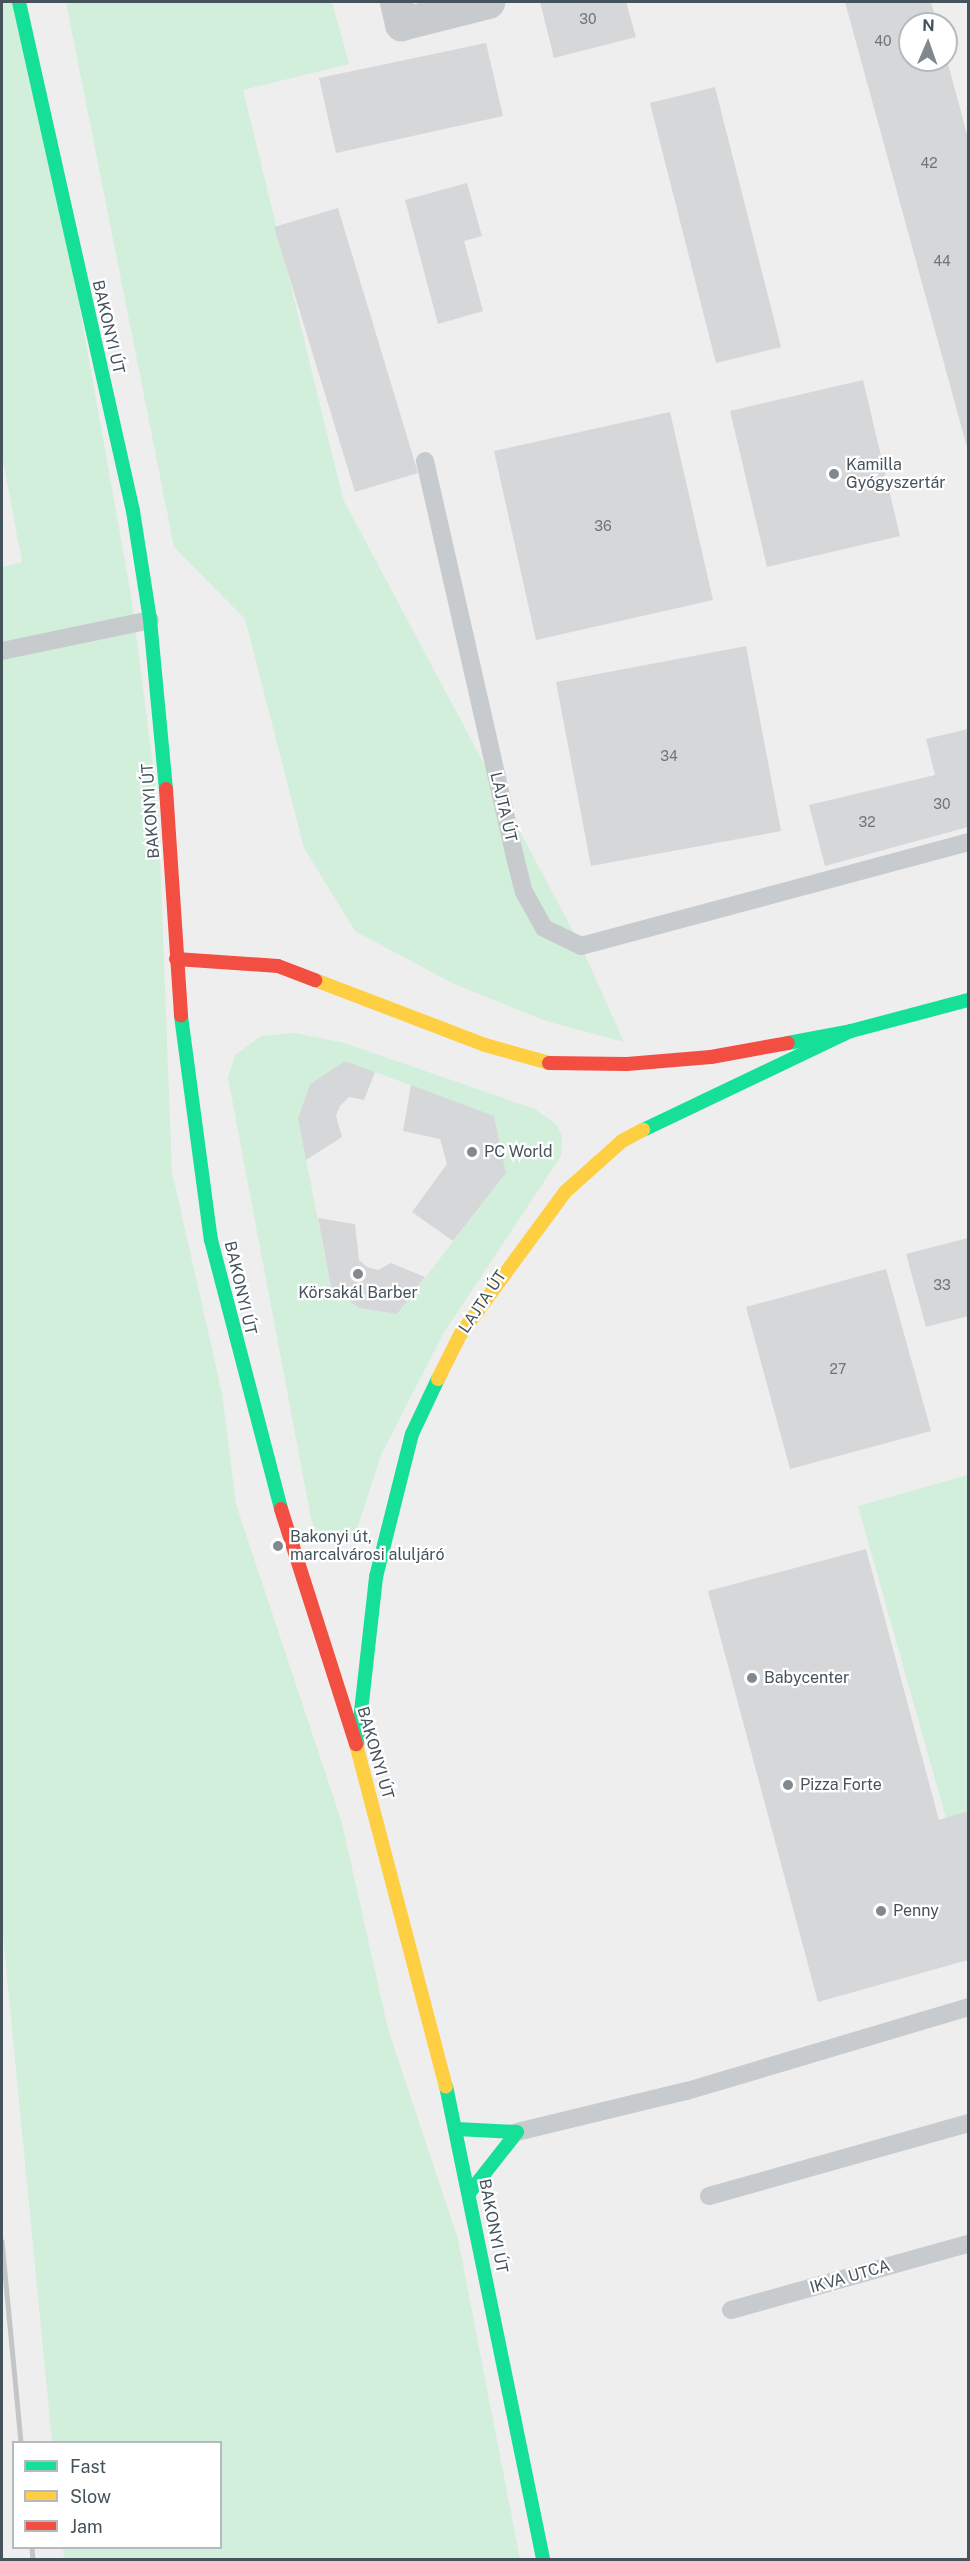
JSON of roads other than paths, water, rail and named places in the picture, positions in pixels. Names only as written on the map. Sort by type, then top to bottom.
[{"type":"main road","name":"BAKONYI ÚT","points":[[20,2],[133,511],[150,620],[165,773],[176,959],[211,1240],[275,1492],[357,1747],[457,2129],[543,2559]]},
{"type":"main road","name":"LAJTA ÚT","points":[[176,959],[278,966],[485,1046],[550,1063],[627,1064],[711,1057],[851,1031],[969,1000]]},
{"type":"main road","name":"LAJTA ÚT","points":[[357,1747],[376,1577],[412,1434],[460,1335],[565,1192],[622,1141],[710,1095],[851,1031]]},
{"type":"main road","points":[[457,2129],[517,2132]]},
{"type":"main road","points":[[470,2192],[517,2132]]},
{"type":"street","points":[[396,2],[401,24],[488,2]]},
{"type":"lane","name":"LAJTA ÚT","points":[[425,461],[515,857],[524,892],[544,928],[581,946],[969,842]]},
{"type":"lane","points":[[2,651],[150,620]]},
{"type":"lane","points":[[517,2132],[687,2091],[969,2007]]},
{"type":"lane","points":[[709,2196],[969,2123]]},
{"type":"lane","name":"IKVA UTCA","points":[[731,2310],[969,2244]]},
{"type":"railway","points":[[2,2241],[21,2441]]},
{"type":"railway","points":[[32,2549],[33,2560]]},
{"type":"place","name":"Kamilla Gyógyszertár","points":[[834,474]]},
{"type":"place","name":"PC World","points":[[472,1152]]},
{"type":"place","name":"Körsakál Barber","points":[[358,1274]]},
{"type":"place","name":"Bakonyi út, marcalvárosi aluljáró","points":[[278,1546]]},
{"type":"place","name":"Babycenter","points":[[752,1678]]},
{"type":"place","name":"Pizza Forte","points":[[788,1785]]},
{"type":"place","name":"Penny","points":[[881,1911]]}]
